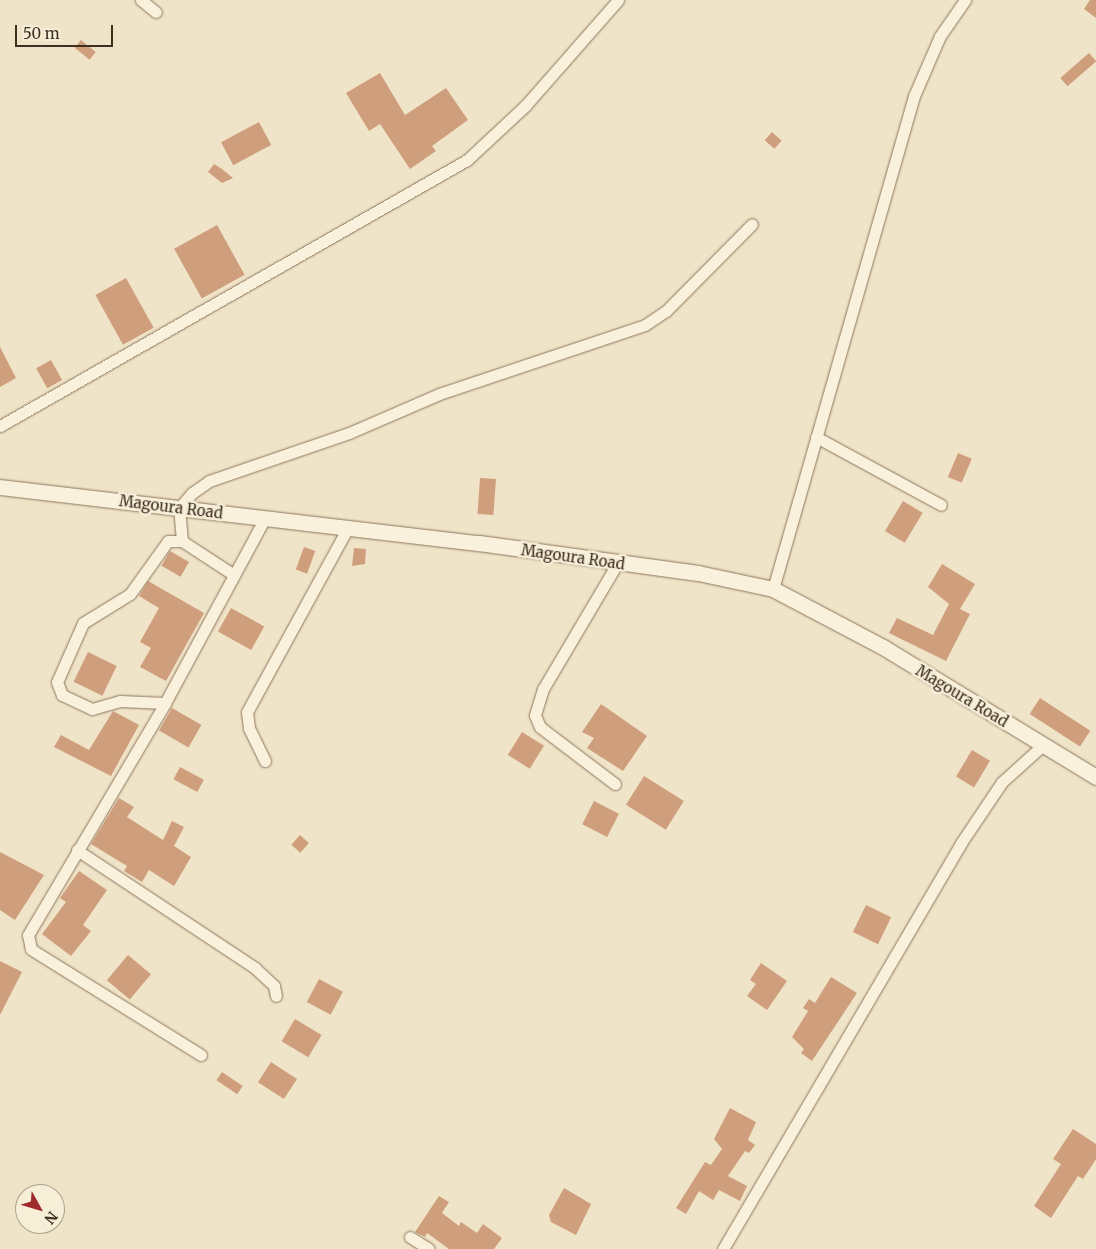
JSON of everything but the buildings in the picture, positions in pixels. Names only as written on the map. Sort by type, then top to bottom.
[{"type":"street","points":[[141,0],[156,12]]},
{"type":"street","points":[[0,426],[467,160],[525,106],[618,0]]},
{"type":"street","points":[[773,589],[914,96],[940,36],[965,0]]},
{"type":"street","points":[[182,541],[179,508],[192,493],[209,481],[349,433],[439,394],[645,325],[666,311],[752,224]]},
{"type":"street","points":[[816,437],[941,505]]},
{"type":"street","name":"Magoura Road","points":[[0,486],[698,573],[773,589],[883,647],[1096,777]]},
{"type":"street","points":[[201,1055],[31,949],[28,935],[164,703],[265,518]]},
{"type":"street","points":[[265,761],[249,728],[247,712],[347,529]]},
{"type":"street","points":[[164,703],[120,701],[92,709],[62,695],[57,682],[83,623],[130,594],[168,541],[182,541],[234,575]]},
{"type":"street","points":[[615,784],[540,727],[535,715],[543,689],[617,564]]},
{"type":"street","points":[[723,1249],[961,843],[1002,782],[1043,745]]},
{"type":"street","points":[[78,850],[255,968],[274,986],[276,996]]},
{"type":"street","points":[[410,1237],[429,1249]]}]
